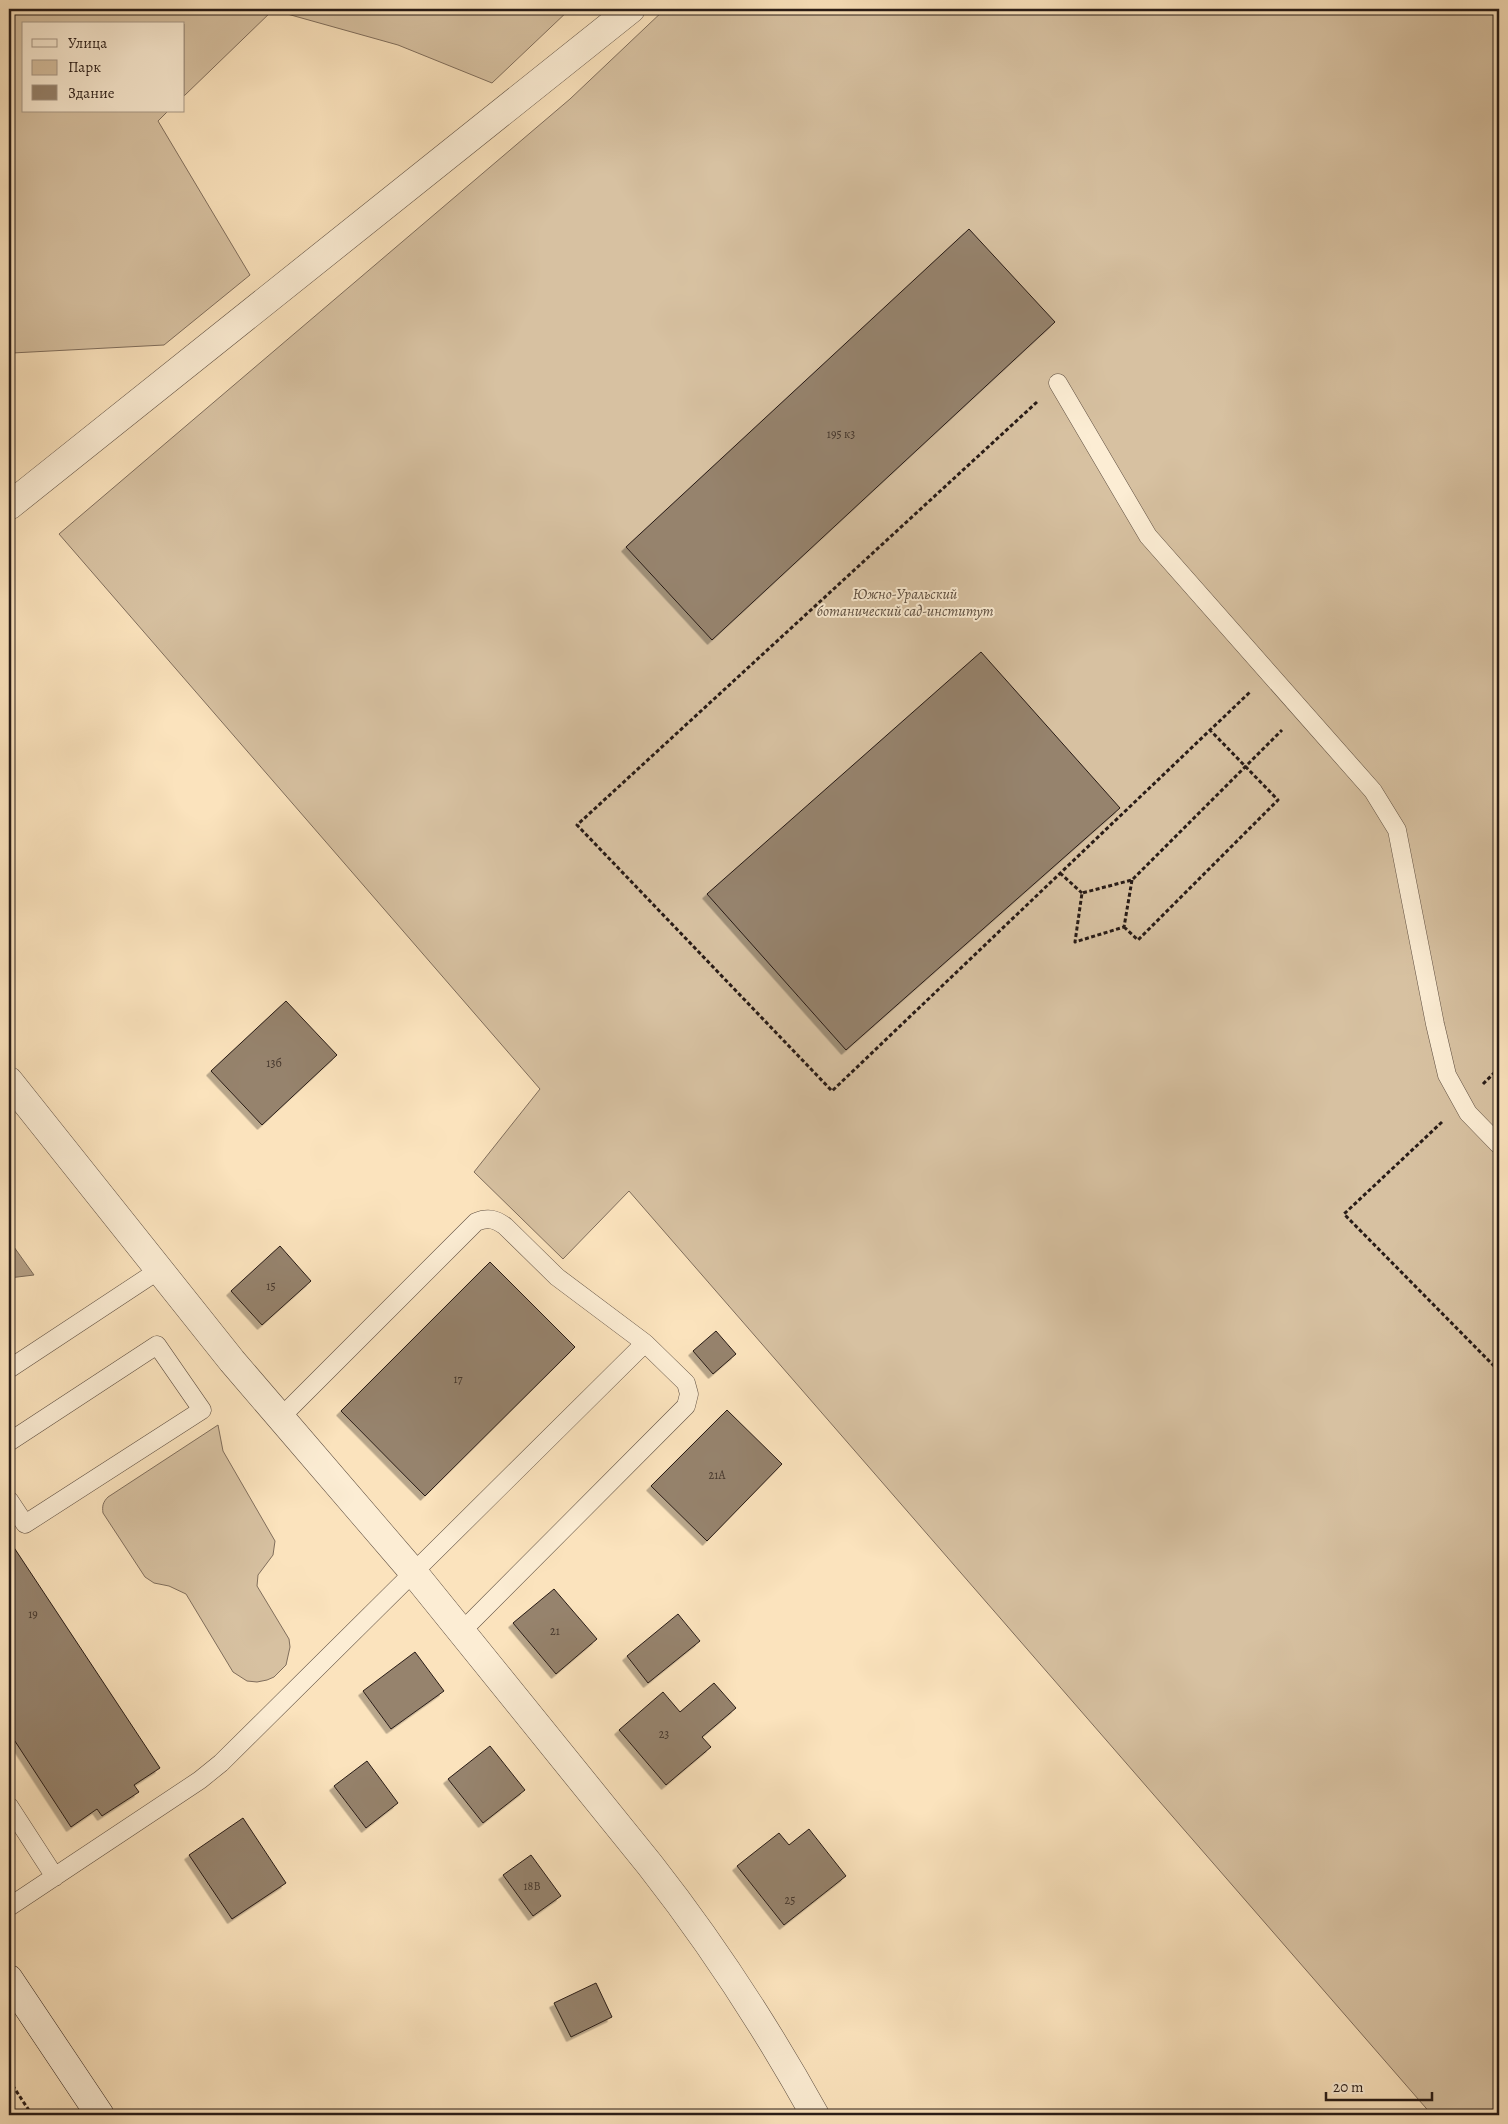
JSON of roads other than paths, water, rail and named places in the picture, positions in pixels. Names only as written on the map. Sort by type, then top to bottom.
[{"type":"street","points":[[9,506],[631,9]]},
{"type":"street","points":[[9,1081],[160,1270],[281,1417],[414,1573],[681,1905],[747,2000],[815,2115]]},
{"type":"street","points":[[9,1979],[100,2115]]},
{"type":"lane","points":[[1058,383],[1148,536],[1373,791],[1397,830],[1435,1024],[1447,1075],[1468,1113],[1499,1145]]},
{"type":"lane","points":[[281,1417],[476,1222],[483,1219],[496,1220],[504,1226],[557,1277],[644,1343],[686,1382],[689,1394],[686,1406],[460,1632]]},
{"type":"lane","points":[[9,1369],[160,1270]]},
{"type":"lane","points":[[9,1907],[200,1780],[221,1763],[644,1343]]},
{"type":"lane","points":[[9,1442],[157,1345],[202,1410],[25,1524],[9,1500]]},
{"type":"lane","points":[[9,1806],[55,1877]]},
{"type":"park label","name":"Южно-Уральский ботанический сад-институт","points":[[905,602]]}]
